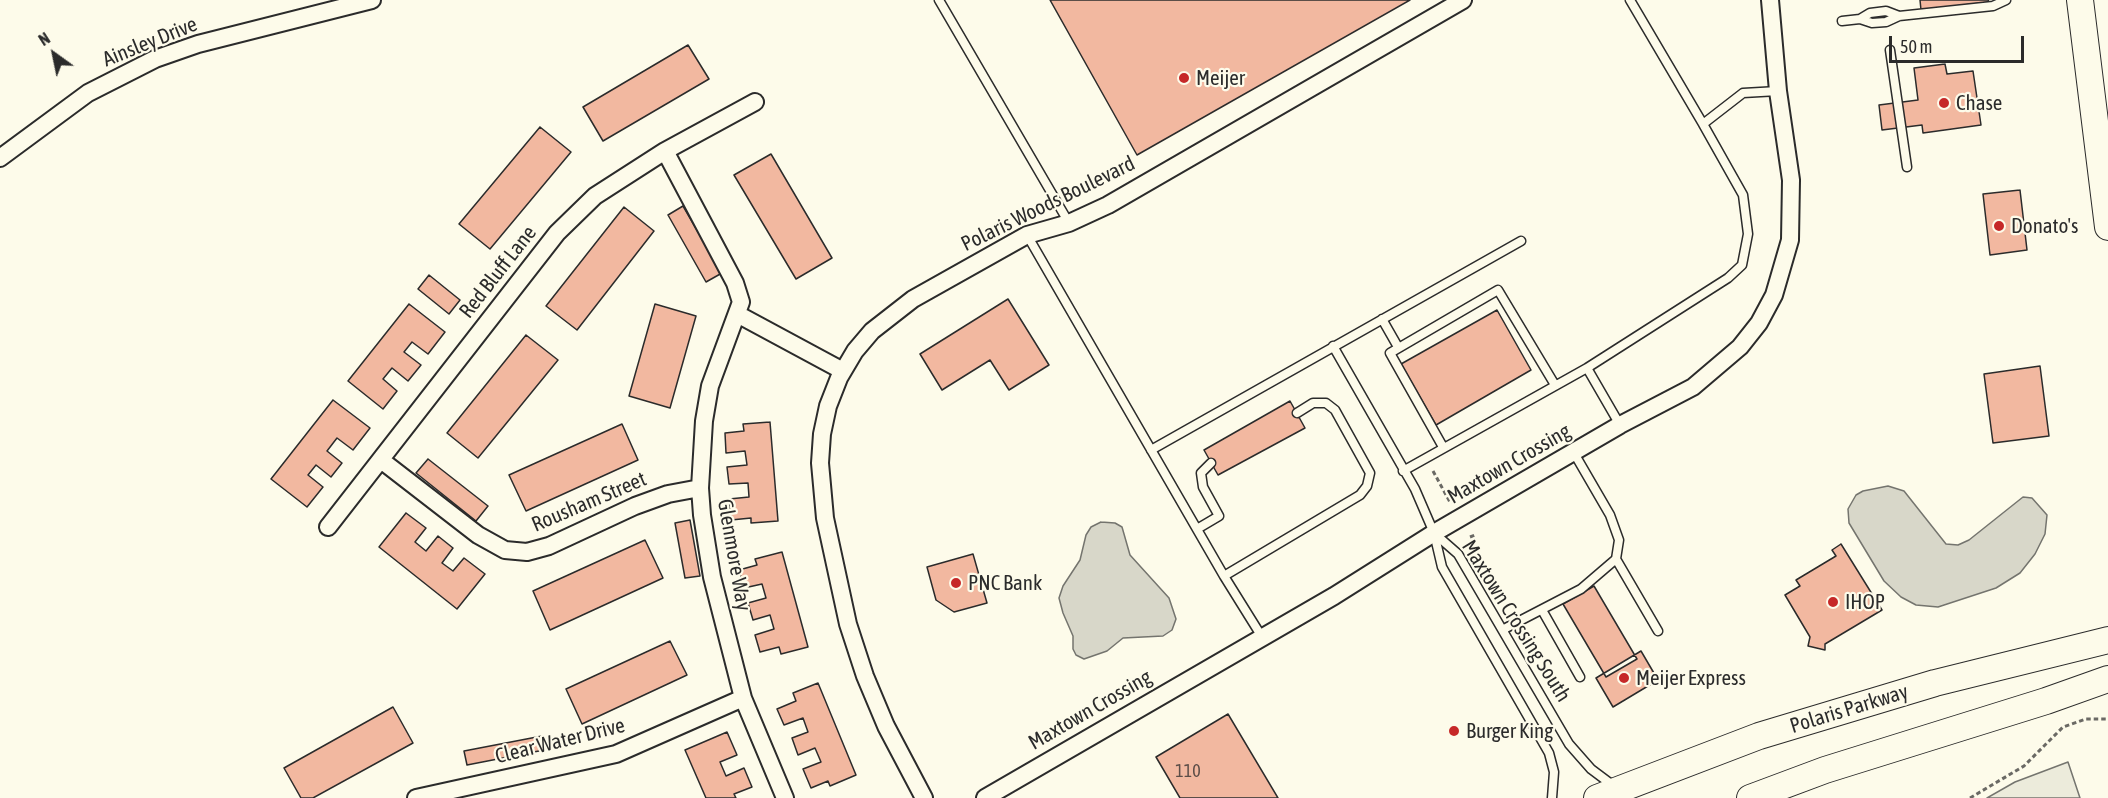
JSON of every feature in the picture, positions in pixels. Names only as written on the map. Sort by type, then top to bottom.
[{"type":"main road","points":[[2080,0],[2108,227]]},
{"type":"main road","name":"Polaris Parkway","points":[[1607,794],[1759,736],[1935,683],[2108,640]]},
{"type":"main road","points":[[1750,798],[1825,770],[2046,702],[2108,679]]},
{"type":"street","name":"Ainsley Drive","points":[[0,158],[87,93],[155,59],[198,45],[372,0]]},
{"type":"street","name":"Polaris Woods Boulevard","points":[[924,798],[886,726],[865,676],[835,571],[825,518],[820,463],[822,434],[828,406],[843,371],[872,331],[894,311],[1027,235],[1069,223],[1108,205],[1463,0]]},
{"type":"street","name":"Maxtown Crossing","points":[[985,798],[1334,596],[1434,533],[1620,425],[1693,387],[1719,367],[1759,323],[1774,295],[1790,240],[1791,180],[1778,91],[1770,0]]},
{"type":"street","name":"Red Bluff Lane","points":[[328,527],[557,233],[595,196],[666,151],[755,102]]},
{"type":"street","points":[[666,151],[735,283],[741,302],[739,315],[843,371]]},
{"type":"street","name":"Glenmore Way","points":[[739,315],[721,352],[710,386],[704,421],[700,488],[712,577],[743,698],[785,798]]},
{"type":"street","name":"Rousham Street","points":[[381,460],[478,535],[505,550],[527,552],[549,546],[636,506],[668,494],[700,488]]},
{"type":"street","name":"Clear Water Drive","points":[[422,797],[616,754],[743,698]]},
{"type":"lane","points":[[939,0],[1069,223]]},
{"type":"lane","points":[[1403,471],[1587,368],[1728,278],[1742,264],[1748,234],[1743,195],[1630,0]]},
{"type":"lane","points":[[1842,21],[1860,19],[1872,23],[1899,16],[1993,6],[2006,0]]},
{"type":"lane","points":[[1890,50],[1907,167]]},
{"type":"lane","points":[[1703,124],[1743,93],[1778,91]]},
{"type":"lane","points":[[1027,235],[1262,638]]},
{"type":"lane","points":[[1151,450],[1521,241]]},
{"type":"lane","points":[[1443,447],[1390,353],[1398,346],[1498,290],[1556,385]]},
{"type":"lane","points":[[1382,319],[1398,346]]},
{"type":"lane","points":[[1334,346],[1414,489],[1434,533]]},
{"type":"lane","points":[[1587,368],[1620,425]]},
{"type":"lane","points":[[1224,576],[1360,495],[1367,486],[1370,473],[1335,410],[1326,403],[1313,403],[1297,413]]},
{"type":"lane","points":[[1574,453],[1610,515],[1619,540],[1616,559],[1658,631]]},
{"type":"lane","points":[[1197,529],[1220,516],[1203,487],[1201,473],[1211,463]]},
{"type":"lane","name":"Maxtown Crossing South","points":[[1434,533],[1458,554],[1504,629],[1569,744],[1591,769],[1607,794]]},
{"type":"lane","name":"Maxtown Crossing South","points":[[1434,533],[1442,567],[1550,753],[1554,772],[1552,798]]},
{"type":"lane","points":[[1504,629],[1581,590],[1616,559]]},
{"type":"lane","points":[[1542,610],[1580,677]]},
{"type":"path","points":[[1432,471],[1452,506]]},
{"type":"path","points":[[1470,537],[1475,535]]},
{"type":"path","points":[[1970,798],[2024,766],[2063,727],[2086,719],[2108,719]]},
{"type":"shaded area","points":[[1888,486],[1904,491],[1946,544],[1958,545],[1969,540],[2023,497],[2032,498],[2047,515],[2045,534],[2035,554],[2020,573],[1996,588],[1938,607],[1916,605],[1901,597],[1884,581],[1849,523],[1848,509],[1856,495],[1863,491]]},
{"type":"shaded area","points":[[1101,522],[1115,523],[1122,527],[1130,555],[1169,598],[1176,619],[1172,630],[1163,636],[1123,638],[1107,651],[1084,659],[1076,655],[1073,649],[1073,636],[1059,598],[1063,586],[1080,560],[1086,535],[1091,527]]},
{"type":"shaded area","points":[[2068,762],[2080,798],[1987,798],[2015,782]]},
{"type":"building","name":"Meijer","points":[[1050,0],[1410,0],[1137,155]]},
{"type":"building","points":[[1920,0],[1988,0],[1989,2],[1921,10]]},
{"type":"building","points":[[688,45],[709,79],[603,141],[583,107]]},
{"type":"building","points":[[1945,64],[1947,74],[1973,71],[1981,125],[1923,133],[1922,125],[1882,130],[1879,105],[1918,100],[1914,68]]},
{"type":"building","points":[[540,127],[571,152],[490,249],[459,224]]},
{"type":"building","points":[[771,154],[832,258],[796,279],[734,175]]},
{"type":"building","points":[[2020,190],[2027,250],[1990,255],[1983,194]]},
{"type":"building","points":[[683,206],[722,273],[706,282],[668,215]]},
{"type":"building","points":[[624,207],[654,231],[577,330],[546,306]]},
{"type":"building","points":[[429,275],[460,300],[449,314],[418,289]]},
{"type":"building","points":[[1008,299],[1049,365],[1009,390],[990,360],[942,390],[920,354]]},
{"type":"building","points":[[409,304],[445,332],[428,354],[412,342],[404,352],[421,365],[408,381],[392,368],[383,379],[397,391],[383,409],[348,381]]},
{"type":"building","points":[[655,304],[696,316],[670,408],[629,396]]},
{"type":"building","points":[[1497,310],[1531,370],[1436,425],[1401,364]]},
{"type":"building","points":[[526,335],[558,360],[478,458],[447,433]]},
{"type":"building","points":[[2040,366],[2049,436],[1993,443],[1984,374]]},
{"type":"building","points":[[333,400],[370,428],[353,450],[337,438],[327,451],[342,463],[331,477],[316,465],[308,475],[323,487],[307,507],[271,479]]},
{"type":"building","points":[[1290,401],[1305,428],[1218,475],[1204,450]]},
{"type":"building","points":[[770,422],[778,521],[751,523],[751,518],[731,520],[729,499],[749,497],[748,483],[729,484],[727,467],[747,465],[745,451],[726,453],[725,433],[744,431],[743,424]]},
{"type":"building","points":[[622,424],[638,460],[526,511],[509,475]]},
{"type":"building","points":[[428,459],[488,506],[476,521],[416,473]]},
{"type":"building","points":[[406,513],[426,528],[415,542],[426,551],[438,536],[453,548],[442,563],[453,571],[464,558],[485,574],[457,609],[379,547]]},
{"type":"building","points":[[690,520],[700,576],[685,578],[675,523]]},
{"type":"building","points":[[645,540],[663,578],[550,630],[533,591]]},
{"type":"building","name":"IHOP","points":[[1841,544],[1882,610],[1825,644],[1825,650],[1808,646],[1810,637],[1785,595],[1800,586],[1796,580],[1836,556],[1832,550]]},
{"type":"building","points":[[782,552],[808,647],[781,654],[779,647],[760,652],[755,635],[774,629],[770,615],[753,620],[748,603],[766,598],[762,584],[744,588],[739,570],[757,565],[755,559]]},
{"type":"building","name":"PNC Bank","points":[[973,554],[987,603],[954,612],[936,600],[927,567]]},
{"type":"building","points":[[1594,586],[1637,659],[1606,677],[1563,604]]},
{"type":"building","points":[[670,641],[687,675],[582,724],[566,689]]},
{"type":"building","points":[[1641,651],[1658,680],[1613,707],[1596,678]]},
{"type":"building","points":[[818,683],[856,775],[830,786],[828,781],[811,788],[803,769],[821,762],[815,748],[798,755],[792,738],[808,732],[803,718],[784,725],[777,709],[796,701],[793,693]]},
{"type":"building","points":[[393,707],[413,743],[313,798],[301,798],[284,768]]},
{"type":"building","points":[[1228,714],[1278,798],[1180,798],[1156,757]]},
{"type":"building","points":[[727,732],[737,755],[720,762],[726,776],[744,768],[752,787],[734,794],[736,798],[706,798],[685,750]]},
{"type":"building","points":[[542,736],[544,750],[467,765],[464,751]]},
{"type":"place","name":"Meijer","points":[[1184,78]]},
{"type":"place","name":"Chase","points":[[1944,103]]},
{"type":"place","name":"Donato's","points":[[1999,226]]},
{"type":"place","name":"PNC Bank","points":[[956,583]]},
{"type":"place","name":"IHOP","points":[[1833,602]]},
{"type":"place","name":"Meijer Express","points":[[1624,678]]},
{"type":"place","name":"Burger King","points":[[1454,731]]}]
